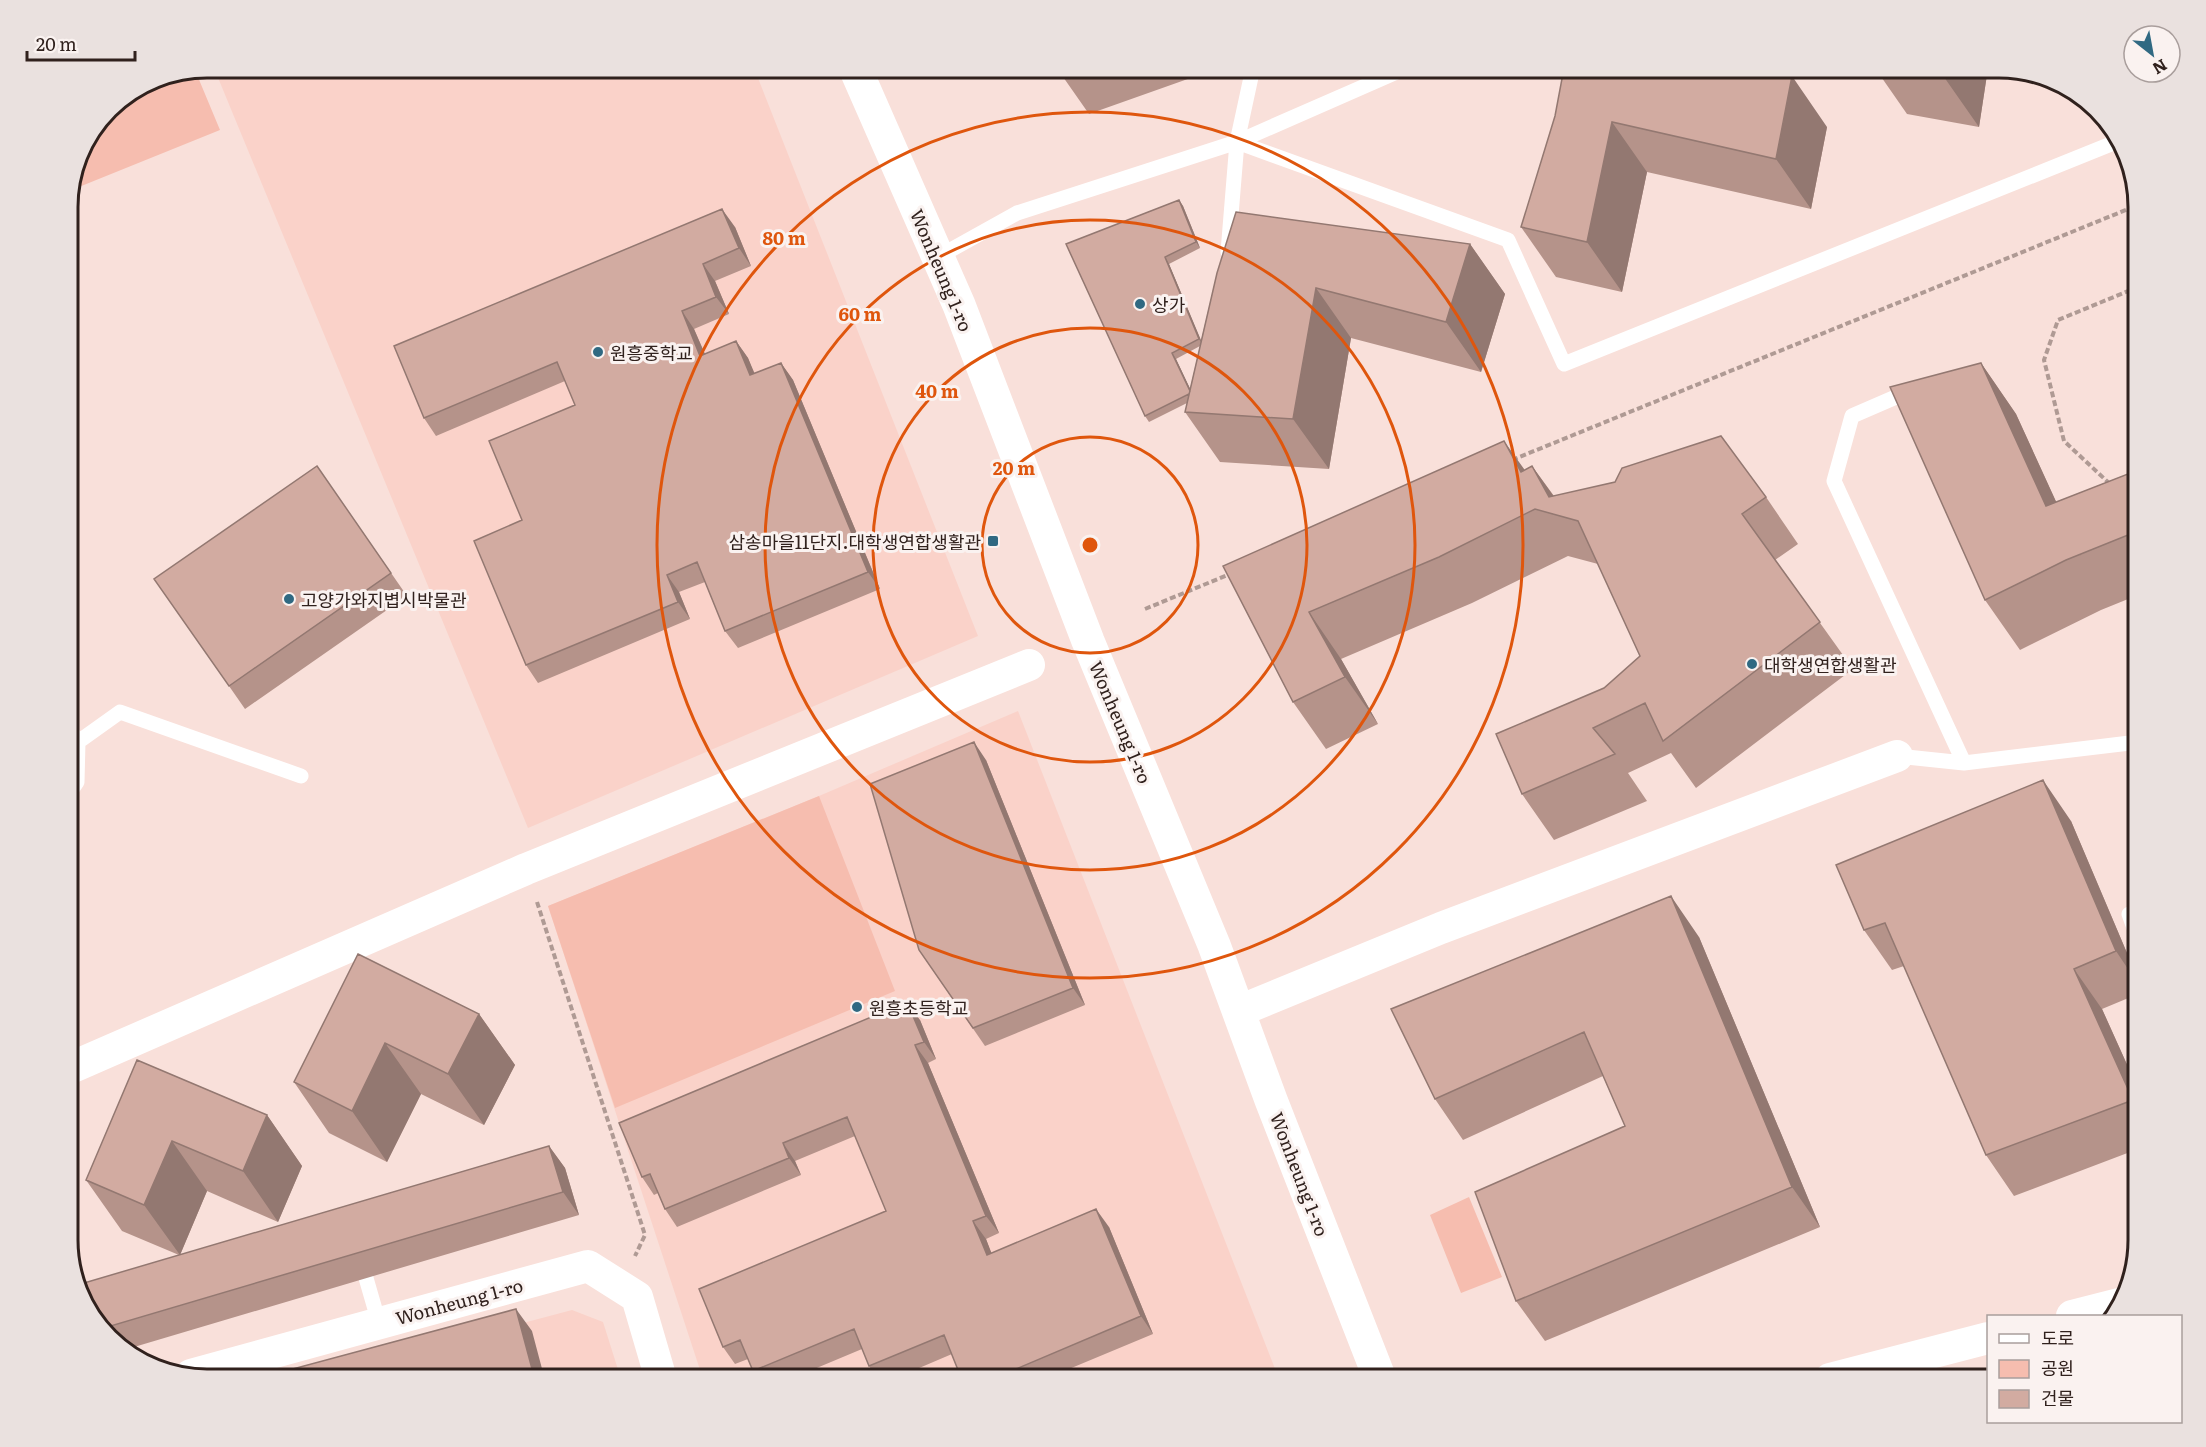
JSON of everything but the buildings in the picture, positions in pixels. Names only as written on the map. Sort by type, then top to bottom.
[{"type":"street","name":"Wonheung 1-ro","points":[[859,78],[938,257],[1088,641],[1239,1011],[1270,1100],[1376,1369]]},
{"type":"street","points":[[78,1065],[526,869],[1029,665]]},
{"type":"street","points":[[1239,1011],[1441,928],[1897,756]]},
{"type":"street","name":"Wonheung 1-ro","points":[[213,1369],[588,1266],[637,1297],[658,1369]]},
{"type":"street","points":[[2079,1315],[2109,1307]]},
{"type":"street","points":[[1872,1369],[1987,1339]]},
{"type":"lane","points":[[1227,267],[1236,142],[1251,78]]},
{"type":"lane","points":[[938,257],[1017,213],[1236,142],[1383,78]]},
{"type":"lane","points":[[1236,142],[1508,240],[1564,364],[2111,144]]},
{"type":"lane","points":[[1926,384],[1852,416],[1834,481],[1964,763]]},
{"type":"lane","points":[[78,742],[120,712],[301,776]]},
{"type":"lane","points":[[1897,756],[1964,763],[2128,743]]},
{"type":"lane","points":[[366,1278],[379,1323]]},
{"type":"path","points":[[1509,461],[2128,210]]},
{"type":"path","points":[[2114,488],[2064,441],[2044,360],[2058,320],[2128,291]]},
{"type":"path","points":[[1145,609],[1233,573]]},
{"type":"path","points":[[526,869],[645,1235],[631,1265]]},
{"type":"shaded area","name":"원흥중학교","points":[[218,78],[758,78],[978,636],[528,828]]},
{"type":"shaded area","name":"원흥초등학교","points":[[1018,711],[1275,1369],[700,1369],[548,906],[819,796]]},
{"type":"shaded area","points":[[572,1310],[603,1322],[618,1369],[351,1369]]},
{"type":"green space","points":[[199,78],[220,130],[80,187],[91,150],[100,135],[122,110],[150,91],[182,80]]},
{"type":"green space","points":[[819,796],[895,991],[615,1108],[548,906]]},
{"type":"green space","points":[[1469,1197],[1502,1277],[1461,1293],[1430,1215]]},
{"type":"place","name":"상가","points":[[1140,304]]},
{"type":"place","name":"원흥중학교","points":[[598,352]]},
{"type":"place","name":"삼송마을11단지.대학생연합생활관","points":[[993,541]]},
{"type":"place","name":"고양가와지볍시박물관","points":[[289,599]]},
{"type":"place","name":"대학생연합생활관","points":[[1752,664]]},
{"type":"place","name":"원흥초등학교","points":[[857,1007]]}]
